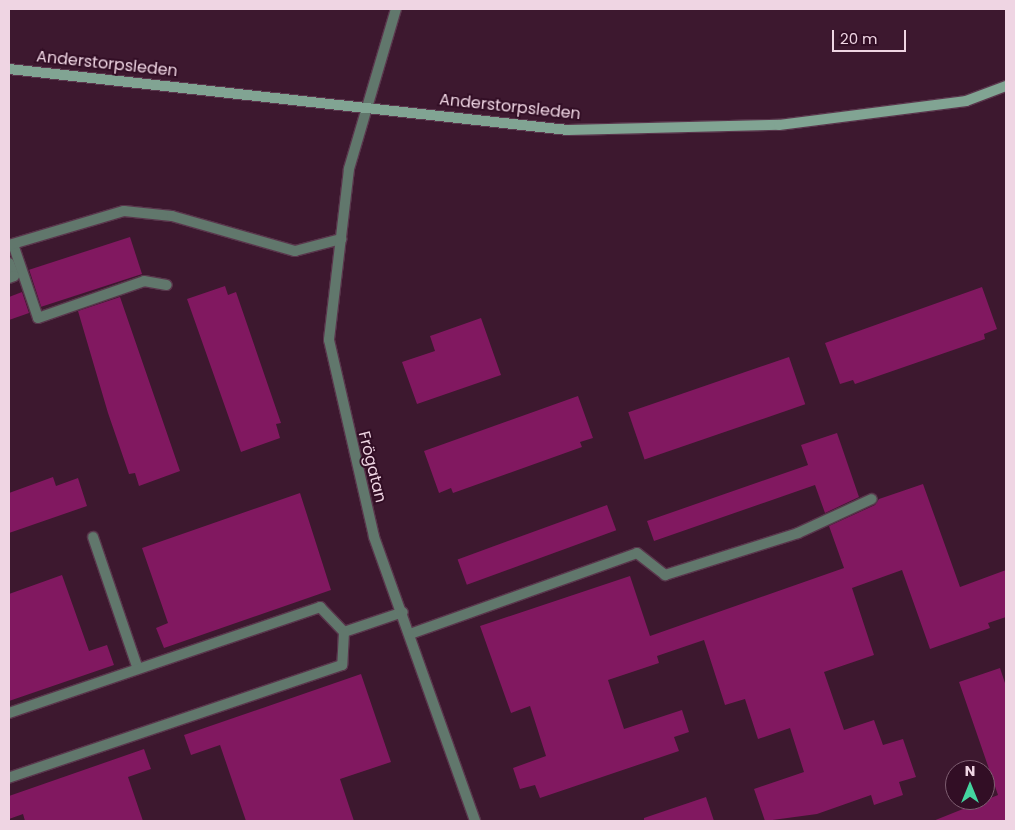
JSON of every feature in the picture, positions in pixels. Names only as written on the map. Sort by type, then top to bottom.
[{"type":"main road","name":"Anderstorpsleden","points":[[9,68],[568,130],[779,125],[966,101],[1006,86]]},
{"type":"street","name":"Frögatan","points":[[396,9],[365,107],[348,169],[329,340],[374,537],[403,612],[475,821]]},
{"type":"street","points":[[167,285],[144,281],[38,318],[11,245],[124,211],[172,216],[295,251],[340,238]]},
{"type":"street","points":[[9,263],[14,276],[9,278]]},
{"type":"street","points":[[410,634],[637,553],[665,574],[798,533],[872,499]]},
{"type":"street","points":[[93,537],[138,669]]},
{"type":"street","points":[[9,713],[320,607],[344,632],[342,666],[9,778]]},
{"type":"street","points":[[344,632],[403,612]]},
{"type":"building","points":[[130,237],[142,274],[41,307],[29,270]]},
{"type":"building","points":[[225,286],[228,295],[236,292],[281,423],[276,424],[280,438],[241,452],[187,299]]},
{"type":"building","points":[[982,287],[997,329],[984,334],[985,339],[855,384],[853,380],[840,384],[825,343]]},
{"type":"building","points":[[22,292],[29,313],[9,320],[9,297]]},
{"type":"building","points":[[120,297],[180,471],[139,486],[135,473],[129,474],[108,413],[78,311]]},
{"type":"building","points":[[481,318],[501,375],[417,404],[402,362],[435,351],[430,336]]},
{"type":"building","points":[[789,357],[805,404],[645,460],[628,412]]},
{"type":"building","points":[[578,396],[593,438],[580,442],[582,447],[453,493],[451,488],[439,493],[424,451]]},
{"type":"building","points":[[837,433],[859,497],[825,513],[815,485],[654,541],[647,521],[808,465],[801,445]]},
{"type":"building","points":[[53,477],[56,486],[78,478],[87,506],[9,533],[9,493]]},
{"type":"building","points":[[923,484],[960,587],[1006,570],[1006,617],[988,623],[990,628],[930,649],[902,570],[852,588],[874,655],[824,672],[844,730],[874,720],[883,745],[903,739],[916,777],[899,782],[903,795],[874,805],[871,795],[817,814],[765,821],[754,789],[804,772],[790,728],[758,739],[745,699],[725,705],[704,640],[657,656],[659,663],[608,680],[624,729],[682,710],[689,732],[674,737],[679,751],[540,798],[535,785],[520,789],[513,768],[546,756],[530,706],[511,713],[480,626],[630,576],[650,636],[844,568],[829,526],[875,505],[879,499]]},
{"type":"building","points":[[300,493],[331,590],[164,648],[156,628],[168,623],[142,548]]},
{"type":"building","points":[[607,505],[616,530],[467,585],[458,559]]},
{"type":"building","points":[[62,575],[89,651],[107,645],[114,665],[9,701],[9,594]]},
{"type":"building","points":[[1000,668],[1006,686],[1006,821],[933,821],[960,810],[995,810],[995,796],[998,795],[995,786],[995,760],[986,760],[959,682]]},
{"type":"building","points":[[361,674],[391,762],[340,779],[354,821],[246,821],[220,745],[191,755],[184,735]]},
{"type":"building","points":[[144,749],[151,769],[128,777],[143,821],[25,821],[23,814],[9,819],[9,796]]},
{"type":"building","points":[[706,797],[714,821],[644,821],[644,818]]}]
